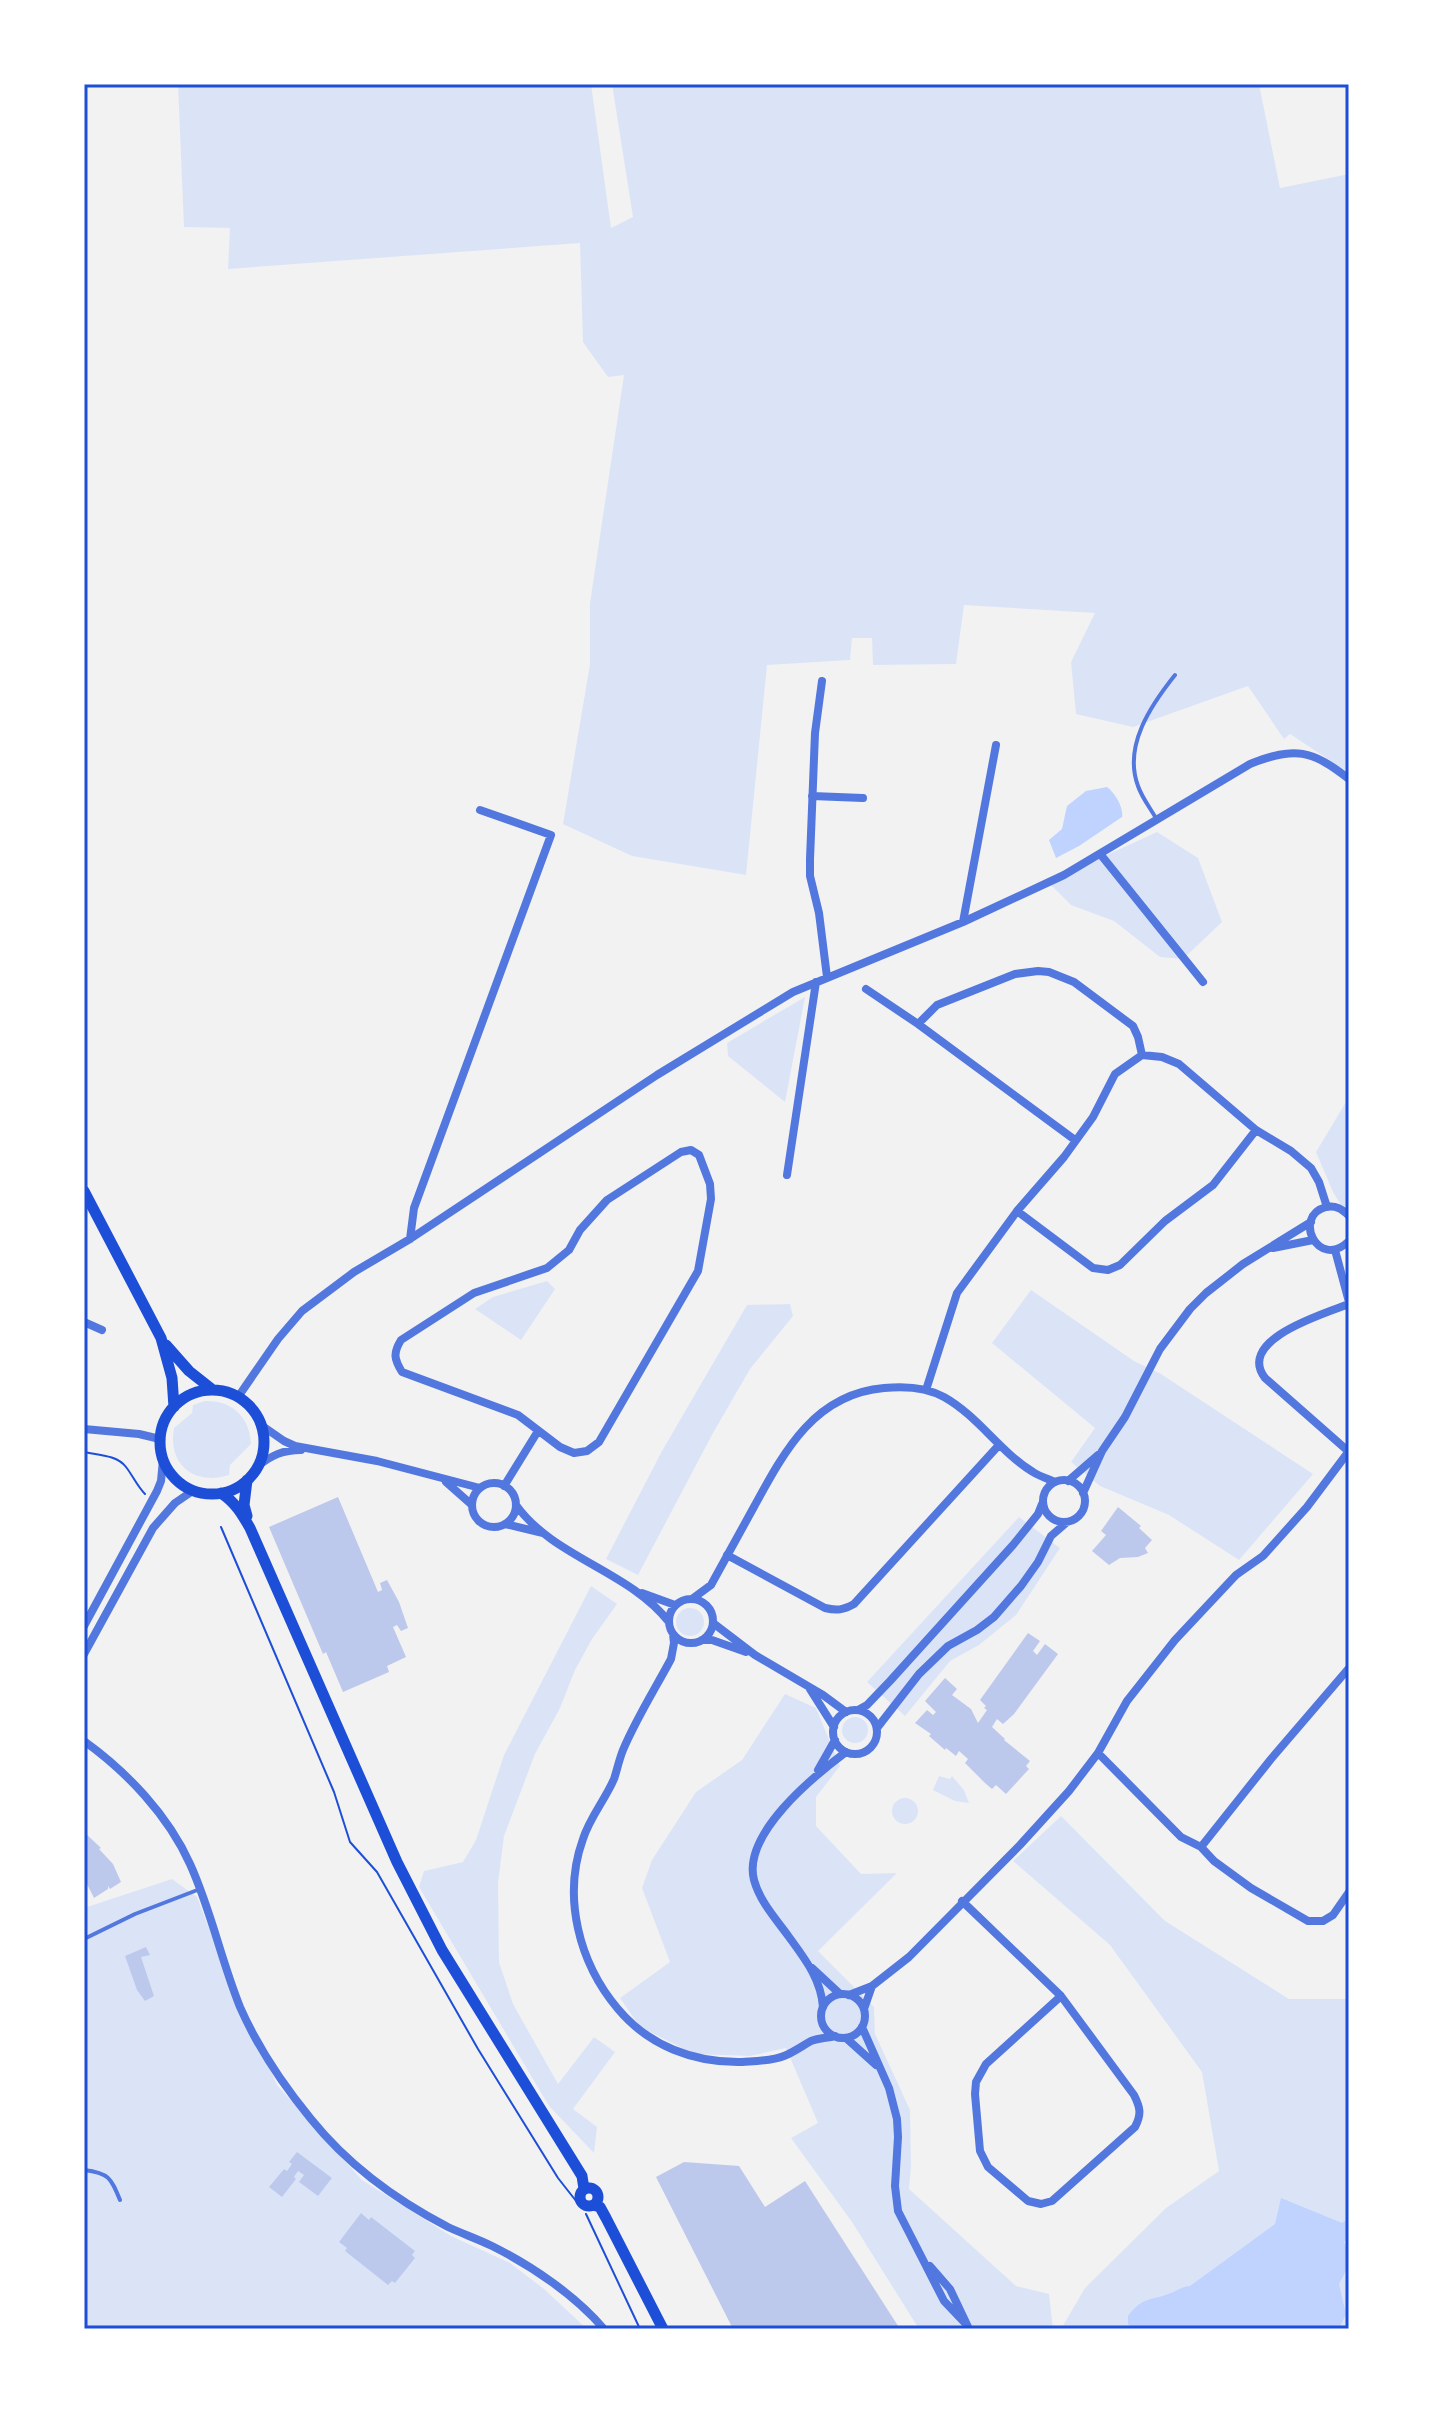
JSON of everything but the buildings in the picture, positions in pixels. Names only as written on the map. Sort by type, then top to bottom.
[{"type":"main road","points":[[84,1191],[161,1338],[172,1378],[174,1407]]},
{"type":"main road","points":[[161,1338],[189,1371],[213,1390],[238,1397],[252,1408],[261,1425],[264,1447],[258,1466],[247,1480],[221,1493],[194,1490],[176,1479],[163,1460],[160,1439],[164,1422],[174,1407],[191,1394],[213,1390]]},
{"type":"main road","points":[[247,1480],[244,1505],[250,1528]]},
{"type":"main road","points":[[221,1493],[230,1498],[250,1528],[397,1862],[442,1950],[582,2176],[584,2189],[580,2200],[587,2206],[600,2207],[663,2329]]},
{"type":"street","points":[[822,681],[815,733],[810,876],[819,913],[827,977]]},
{"type":"street","points":[[963,922],[996,745]]},
{"type":"street","points":[[238,1397],[278,1339],[302,1311],[354,1272],[410,1239],[657,1075],[793,992],[963,922],[1064,875],[1250,764],[1275,754],[1299,752],[1326,761],[1349,779]]},
{"type":"street","points":[[812,796],[863,798]]},
{"type":"street","points":[[410,1239],[414,1208],[551,835],[480,810]]},
{"type":"street","points":[[1101,855],[1203,982]]},
{"type":"street","points":[[918,1024],[937,1005],[1015,974],[1049,972],[1074,982],[1133,1026],[1142,1055]]},
{"type":"street","points":[[787,1175],[816,982]]},
{"type":"street","points":[[866,989],[1075,1140]]},
{"type":"street","points":[[926,1390],[957,1293],[1017,1211],[1093,1117],[1115,1074],[1142,1055],[1162,1057],[1179,1064],[1256,1130],[1291,1151],[1311,1168],[1327,1207]]},
{"type":"street","points":[[1017,1211],[1093,1268],[1108,1270],[1120,1265],[1165,1221],[1213,1185],[1256,1130]]},
{"type":"street","points":[[691,1150],[699,1155],[710,1184],[711,1199],[698,1271],[599,1442],[587,1451],[574,1453],[538,1431],[518,1415],[402,1372],[395,1362],[394,1351],[401,1340],[474,1293],[547,1268],[569,1250],[593,1213],[607,1200],[681,1152],[691,1150]]},
{"type":"street","points":[[1349,1216],[1340,1208],[1327,1207],[1316,1213],[1311,1222],[1310,1235],[1323,1249],[1335,1250],[1349,1241]]},
{"type":"street","points":[[1083,1493],[1102,1451],[1125,1417],[1160,1349],[1190,1309],[1223,1279],[1311,1222]]},
{"type":"street","points":[[1269,1249],[1313,1240]]},
{"type":"street","points":[[823,2007],[833,1997],[872,1986],[909,1957],[1020,1845],[1069,1791],[1098,1753],[1127,1701],[1175,1640],[1236,1575],[1263,1556],[1307,1507],[1348,1451],[1265,1378],[1259,1369],[1258,1357],[1264,1347],[1284,1333],[1349,1303],[1335,1250]]},
{"type":"street","points":[[84,1322],[102,1330]]},
{"type":"street","points":[[702,1640],[713,1623],[709,1608],[711,1585],[782,1454],[814,1418],[848,1396],[871,1389],[899,1386],[926,1390],[944,1397],[1033,1472],[1055,1482],[1076,1484],[1083,1493],[1085,1502],[1080,1515],[1051,1536],[1021,1586],[994,1617],[948,1646],[919,1674],[877,1728],[875,1741],[867,1751],[853,1754],[839,1747],[834,1727],[810,1688]]},
{"type":"street","points":[[261,1425],[284,1441],[480,1488]]},
{"type":"street","points":[[84,1429],[160,1439]]},
{"type":"street","points":[[504,1486],[538,1431]]},
{"type":"street","points":[[727,1555],[825,1608],[836,1611],[846,1609],[854,1604],[999,1445]]},
{"type":"street","points":[[258,1466],[283,1451],[312,1449]]},
{"type":"street","points":[[1068,1481],[1102,1451]]},
{"type":"street","points":[[84,1626],[153,1499],[161,1481],[163,1460]]},
{"type":"street","points":[[1033,1472],[1044,1492]]},
{"type":"street","points":[[442,1479],[472,1505],[477,1519],[482,1523],[493,1527],[505,1524],[543,1534]]},
{"type":"street","points":[[834,1727],[840,1716],[858,1710],[882,1689],[1013,1545],[1038,1514],[1044,1492],[1055,1482]]},
{"type":"street","points":[[472,1505],[480,1488],[492,1483],[504,1486],[513,1494],[516,1505],[543,1534],[634,1590],[669,1622],[673,1634],[671,1659],[623,1751],[613,1781],[590,1822],[578,1854],[574,1898],[582,1948],[601,1986],[643,2035],[695,2058],[740,2062],[783,2056],[812,2041],[835,2036],[846,2038],[880,2068]]},
{"type":"street","points":[[84,1654],[153,1528],[169,1509],[194,1490]]},
{"type":"street","points":[[1042,1504],[1048,1516],[1066,1523]]},
{"type":"street","points":[[505,1524],[516,1505]]},
{"type":"street","points":[[634,1590],[675,1605],[692,1599],[711,1585]]},
{"type":"street","points":[[692,1599],[709,1608]]},
{"type":"street","points":[[669,1622],[675,1605]]},
{"type":"street","points":[[713,1623],[755,1655],[846,1712]]},
{"type":"street","points":[[673,1634],[687,1643]]},
{"type":"street","points":[[671,1659],[687,1643],[702,1640],[712,1640],[755,1655]]},
{"type":"street","points":[[1201,1847],[1349,1668]]},
{"type":"street","points":[[858,1710],[871,1716],[877,1728]]},
{"type":"street","points":[[816,1775],[835,1740]]},
{"type":"street","points":[[84,1741],[108,1759],[136,1787],[165,1822],[190,1863],[239,2003],[265,2056],[325,2137],[383,2187],[449,2227],[492,2246],[536,2272],[604,2329]]},
{"type":"street","points":[[812,2041],[822,2022],[820,1989],[811,1968],[764,1902],[753,1876],[753,1862],[756,1849],[772,1822],[816,1775],[846,1752]]},
{"type":"street","points":[[1098,1753],[1181,1837],[1201,1847],[1214,1861],[1251,1888],[1308,1921],[1323,1921],[1333,1915],[1349,1892]]},
{"type":"street","points":[[962,1901],[1061,1996],[1139,2106],[1140,2118],[1135,2127],[1052,2201],[1041,2204],[1028,2201],[988,2167],[980,2151],[976,2082],[986,2064],[1061,1996]]},
{"type":"street","points":[[811,1968],[845,1995],[859,2001],[864,2009]]},
{"type":"street","points":[[846,2038],[862,2027],[872,1986]]},
{"type":"street","points":[[822,2022],[835,2036]]},
{"type":"street","points":[[862,2027],[889,2088],[897,2119],[895,2186],[898,2211],[921,2255],[950,2289],[967,2326]]},
{"type":"lane","points":[[1158,821],[1138,786],[1135,751],[1149,710],[1175,675]]},
{"type":"lane","points":[[84,1939],[135,1914],[200,1889]]},
{"type":"lane","points":[[84,2170],[106,2175],[112,2180],[120,2200]]},
{"type":"path","points":[[84,1452],[124,1464],[136,1484],[153,1499]]},
{"type":"path","points":[[221,1527],[334,1792],[350,1842],[377,1872],[524,2125],[591,2222],[640,2329]]},
{"type":"shaded area","points":[[178,84],[591,84],[611,228],[633,217],[612,84],[1259,84],[1280,188],[1349,174],[1349,773],[1290,734],[1284,739],[1248,686],[1133,727],[1076,714],[1071,662],[1095,613],[964,605],[956,664],[873,665],[872,638],[852,638],[850,660],[767,665],[746,875],[632,856],[563,824],[590,664],[590,603],[624,375],[608,377],[583,342],[580,243],[228,269],[230,228],[184,227]]},
{"type":"shaded area","points":[[1157,832],[1198,858],[1222,922],[1183,959],[1160,957],[1114,921],[1071,905],[1048,882]]},
{"type":"shaded area","points":[[805,997],[785,1102],[728,1056],[727,1043]]},
{"type":"shaded area","points":[[1346,1102],[1349,1105],[1349,1218],[1333,1192],[1316,1152]]},
{"type":"shaded area","points":[[547,1281],[555,1289],[521,1340],[475,1309],[493,1297]]},
{"type":"shaded area","points":[[1031,1290],[1134,1361],[1161,1374],[1313,1474],[1239,1560],[1169,1515],[1100,1486],[1071,1462],[1095,1428],[992,1343]]},
{"type":"shaded area","points":[[790,1304],[793,1316],[750,1369],[638,1575],[606,1559],[662,1451],[747,1305]]},
{"type":"shaded area","points":[[215,1401],[238,1412],[250,1434],[251,1444],[230,1465],[229,1475],[217,1478],[205,1478],[186,1470],[179,1462],[173,1441],[174,1428],[192,1413],[193,1405]]},
{"type":"shaded area","points":[[1019,1517],[1060,1548],[1016,1615],[979,1645],[950,1661],[905,1716],[867,1682]]},
{"type":"shaded area","points":[[591,1586],[617,1604],[575,1670],[560,1708],[535,1754],[504,1836],[498,1883],[499,1962],[513,2004],[558,2084],[594,2037],[615,2052],[573,2109],[597,2127],[594,2153],[549,2106],[419,1887],[424,1871],[463,1862],[476,1840],[504,1755]]},
{"type":"shaded area","points":[[690,1608],[700,1612],[704,1622],[700,1632],[690,1636],[680,1632],[676,1622],[680,1612]]},
{"type":"shaded area","points":[[785,1694],[816,1708],[840,1766],[816,1797],[816,1826],[861,1874],[897,1873],[818,1951],[874,2007],[875,2034],[910,2110],[909,2189],[1016,2286],[1049,2294],[1053,2329],[919,2329],[852,2222],[791,2138],[818,2123],[786,2048],[750,2056],[694,2054],[640,2027],[620,1998],[670,1962],[642,1888],[652,1860],[696,1792],[742,1760]]},
{"type":"shaded area","points":[[855,1717],[864,1721],[868,1730],[864,1739],[855,1743],[846,1739],[842,1730],[846,1721]]},
{"type":"shaded area","points":[[939,1776],[950,1779],[952,1776],[964,1790],[969,1803],[955,1801],[933,1790]]},
{"type":"shaded area","points":[[905,1798],[914,1802],[918,1811],[914,1820],[905,1824],[896,1820],[892,1811],[896,1802]]},
{"type":"shaded area","points":[[1061,1816],[1165,1921],[1289,1999],[1349,1999],[1349,2329],[1061,2329],[1085,2288],[1166,2208],[1219,2171],[1202,2072],[1110,1945],[1013,1861]]},
{"type":"shaded area","points":[[172,1879],[197,1897],[277,2085],[362,2180],[451,2236],[510,2263],[587,2329],[84,2329],[84,1908]]},
{"type":"water","points":[[1107,787],[1122,809],[1122,817],[1056,858],[1049,840],[1062,829],[1067,806],[1086,791]]},
{"type":"water","points":[[1281,2198],[1342,2223],[1349,2218],[1349,2237],[1344,2242],[1348,2263],[1339,2284],[1346,2314],[1339,2329],[1132,2329],[1128,2316],[1138,2305],[1190,2286],[1275,2224]]}]
